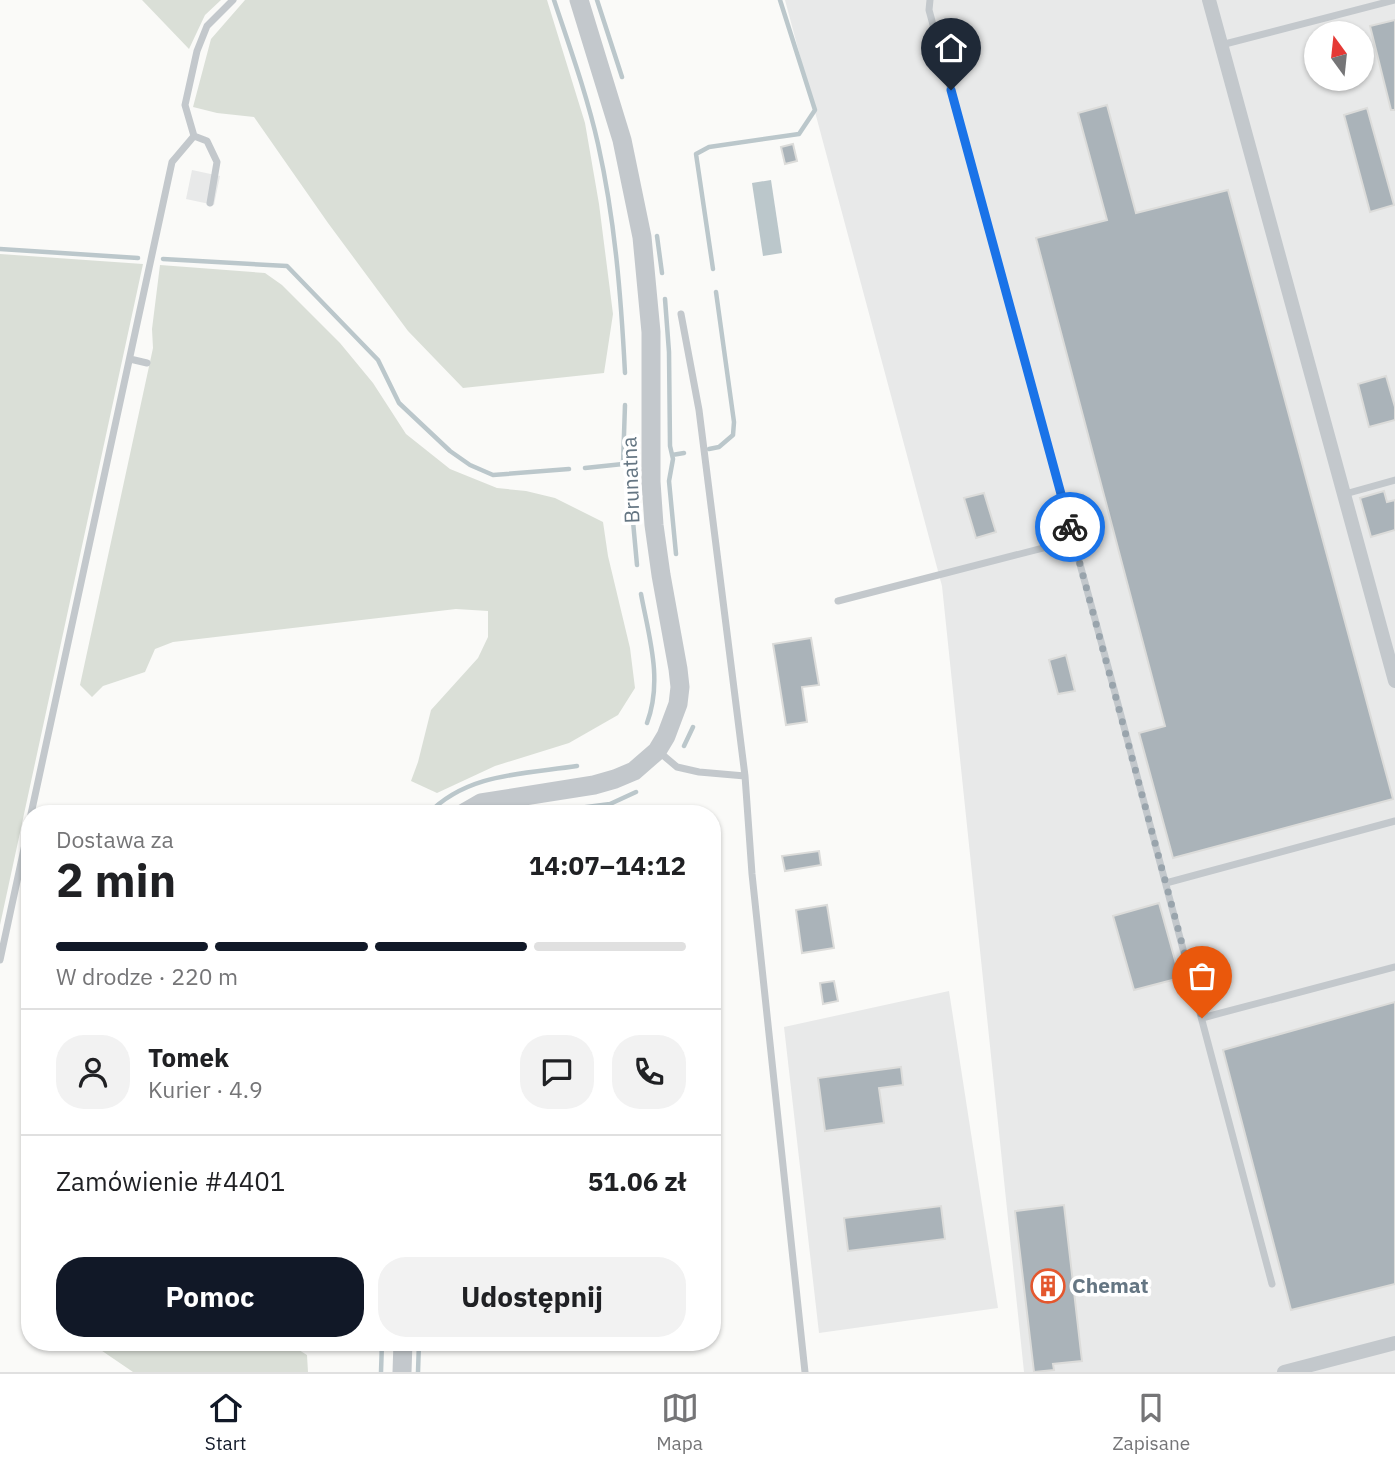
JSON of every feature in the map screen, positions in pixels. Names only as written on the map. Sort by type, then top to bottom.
[{"type":"street","name":"Brunatna","points":[[478,805],[594,785],[634,771],[657,751],[674,718],[680,687],[661,575],[654,514],[648,287],[635,194],[622,140],[579,0]]},
{"type":"street","points":[[1209,0],[1395,681]]},
{"type":"street","points":[[1284,1372],[1395,1343]]},
{"type":"street","points":[[402,1372],[403,1351]]},
{"type":"lane","points":[[194,136],[185,105],[197,51],[207,26],[233,0]]},
{"type":"lane","points":[[930,0],[929,10],[1074,540],[1272,1284]]},
{"type":"lane","points":[[1221,45],[1395,0]]},
{"type":"lane","points":[[194,136],[206,141],[217,162],[210,202]]},
{"type":"lane","points":[[33,805],[172,163],[194,136]]},
{"type":"lane","points":[[681,314],[699,410],[745,776],[752,874],[805,1372]]},
{"type":"lane","points":[[130,359],[147,363]]},
{"type":"lane","points":[[1344,494],[1395,480]]},
{"type":"lane","points":[[838,601],[1074,540]]},
{"type":"lane","points":[[657,751],[677,767],[745,776]]},
{"type":"lane","points":[[1166,883],[1395,821]]},
{"type":"lane","points":[[0,960],[21,871]]},
{"type":"lane","points":[[1202,1018],[1395,967]]},
{"type":"shaded area","points":[[142,0],[221,0],[205,15],[189,49]]},
{"type":"shaded area","points":[[245,0],[547,0],[585,123],[599,204],[613,314],[604,373],[463,388],[408,331],[254,117],[193,107],[211,39]]},
{"type":"shaded area","points":[[785,0],[1395,0],[1395,1372],[1024,1372],[942,586]]},
{"type":"shaded area","points":[[192,170],[220,176],[214,205],[186,199]]},
{"type":"shaded area","points":[[771,180],[782,253],[763,256],[752,183]]},
{"type":"shaded area","points":[[0,254],[143,264],[26,805],[21,805],[21,828],[0,925]]},
{"type":"shaded area","points":[[160,265],[265,273],[282,285],[340,343],[373,383],[406,434],[450,469],[497,488],[555,498],[603,522],[608,556],[630,648],[635,688],[618,715],[569,743],[495,766],[437,793],[411,781],[431,710],[478,658],[488,637],[488,611],[456,609],[173,642],[155,649],[145,672],[103,686],[92,697],[80,685],[153,348],[152,329]]},
{"type":"shaded area","points":[[949,991],[998,1308],[819,1333],[784,1027]]},
{"type":"shaded area","points":[[102,1351],[301,1351],[307,1355],[308,1372],[133,1372]]},
{"type":"building","points":[[1395,20],[1395,110],[1391,110],[1374,42],[1374,25]]},
{"type":"building","points":[[1107,105],[1136,213],[1228,190],[1393,799],[1173,858],[1139,733],[1165,726],[1036,238],[1107,220],[1078,113]]},
{"type":"building","points":[[1367,108],[1394,205],[1370,212],[1344,115]]},
{"type":"building","points":[[793,144],[797,161],[785,164],[781,147]]},
{"type":"building","points":[[1386,376],[1395,407],[1395,420],[1369,427],[1358,384]]},
{"type":"building","points":[[1384,491],[1387,502],[1395,500],[1395,530],[1371,537],[1360,498]]},
{"type":"building","points":[[984,493],[996,532],[976,538],[964,498]]},
{"type":"building","points":[[811,638],[819,685],[802,687],[807,722],[786,725],[773,644]]},
{"type":"building","points":[[1066,655],[1075,691],[1058,694],[1049,660]]},
{"type":"building","points":[[819,851],[821,865],[785,871],[782,856]]},
{"type":"building","points":[[1159,903],[1180,978],[1134,990],[1113,916]]},
{"type":"building","points":[[827,905],[834,948],[802,953],[796,910]]},
{"type":"building","points":[[834,981],[838,1001],[823,1004],[820,983]]},
{"type":"building","points":[[1395,1002],[1395,1284],[1291,1310],[1223,1050]]},
{"type":"building","points":[[901,1067],[903,1085],[879,1088],[884,1123],[825,1131],[818,1078]]},
{"type":"building","name":"Chemat","points":[[1064,1205],[1082,1361],[1053,1364],[1054,1370],[1034,1372],[1015,1211]]},
{"type":"building","points":[[941,1206],[945,1239],[848,1251],[844,1218]]},
{"type":"waterway","points":[[554,0],[589,108],[604,173],[616,258],[625,373]]},
{"type":"waterway","points":[[597,0],[622,77]]},
{"type":"waterway","points":[[713,269],[696,154],[709,147],[799,134],[815,110],[780,0]]},
{"type":"waterway","points":[[657,236],[662,273]]},
{"type":"waterway","points":[[0,249],[138,258]]},
{"type":"waterway","points":[[163,259],[287,266],[378,360],[399,403],[450,451],[470,465],[493,475],[569,469]]},
{"type":"waterway","points":[[709,449],[719,447],[733,435],[734,422],[716,292]]},
{"type":"waterway","points":[[665,299],[669,352],[670,446],[673,459],[669,481],[676,554]]},
{"type":"waterway","points":[[625,405],[623,464],[628,467],[637,565]]},
{"type":"waterway","points":[[672,455],[684,453]]},
{"type":"waterway","points":[[585,468],[623,464]]},
{"type":"waterway","points":[[641,594],[651,642],[654,675],[652,707],[647,723]]},
{"type":"waterway","points":[[684,746],[693,727]]},
{"type":"waterway","points":[[438,805],[460,790],[478,783],[517,774],[577,766]]},
{"type":"waterway","points":[[602,805],[636,792]]},
{"type":"waterway","points":[[381,1372],[382,1351]]},
{"type":"waterway","points":[[418,1372],[419,1351]]},
{"type":"way so far","points":[[1070,527],[1202,1018]]},
{"type":"place","name":"Chemat","points":[[1048,1286]]},
{"type":"route","points":[[951,90],[1070,527]]}]
